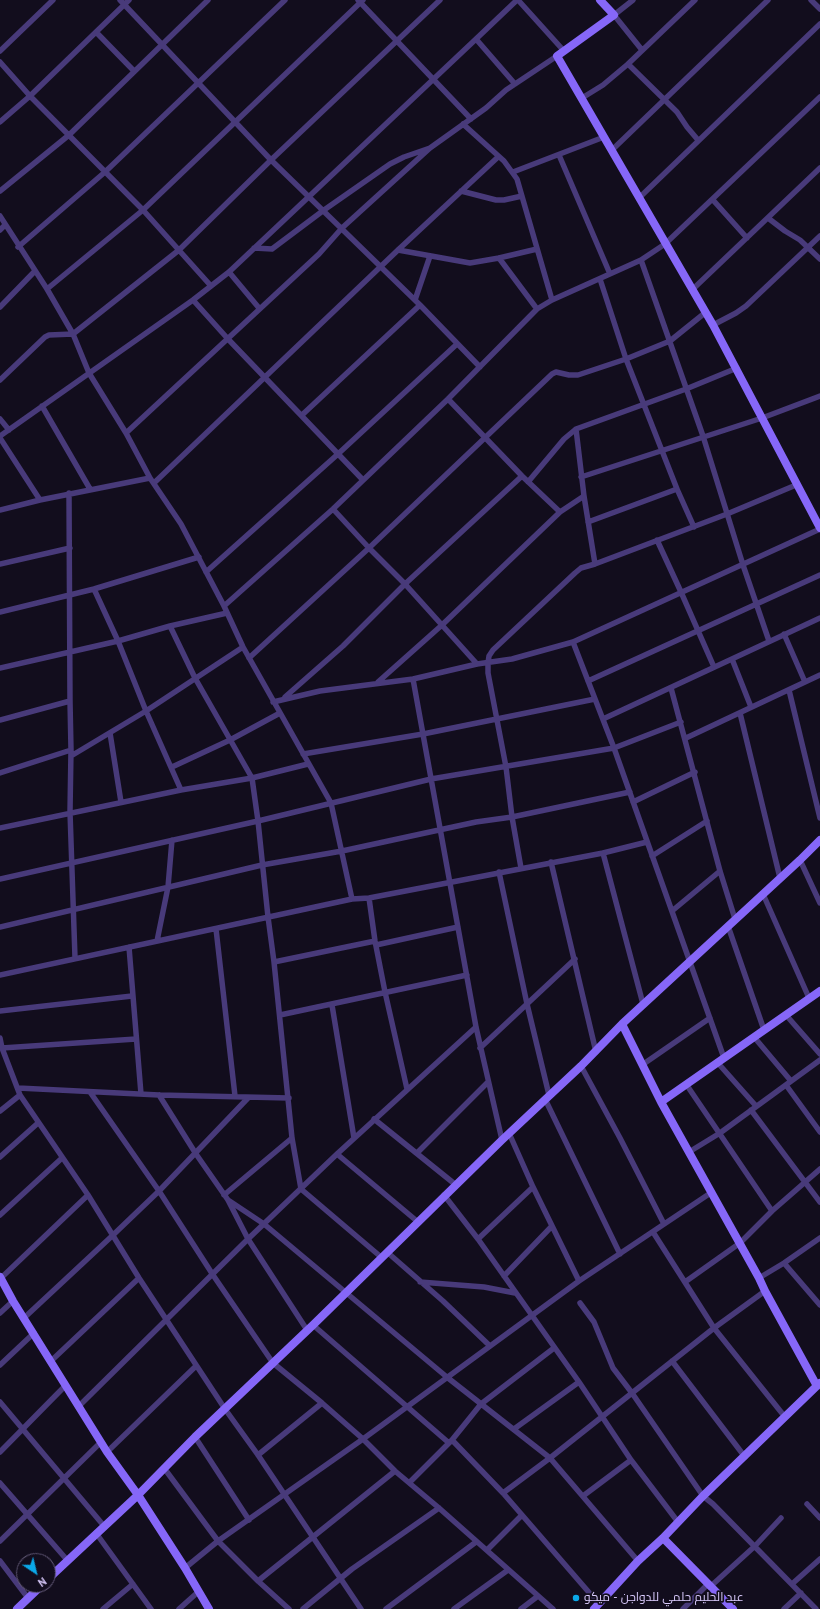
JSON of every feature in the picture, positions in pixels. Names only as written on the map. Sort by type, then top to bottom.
[{"type":"street","points":[[0,51],[54,0]]},
{"type":"street","points":[[0,122],[30,96],[96,32],[122,2],[129,0]]},
{"type":"street","points":[[0,192],[69,135],[208,0]]},
{"type":"street","points":[[18,247],[105,172],[285,0]]},
{"type":"street","points":[[0,380],[45,337],[54,334],[73,334],[179,250],[271,160],[440,0]]},
{"type":"street","points":[[40,500],[0,437],[194,300],[229,272],[518,0],[560,54],[582,98],[638,198],[713,324],[796,485],[820,528],[743,565],[573,642],[531,654],[477,664],[413,679],[377,683],[284,698],[273,702]]},
{"type":"street","points":[[600,0],[642,50]]},
{"type":"street","points":[[126,433],[228,339],[259,308],[319,254],[342,228],[430,148],[491,104],[502,93],[560,54],[633,0]]},
{"type":"street","points":[[582,98],[603,85],[628,64],[695,0]]},
{"type":"street","points":[[612,150],[768,0]]},
{"type":"street","points":[[811,0],[820,9]]},
{"type":"street","points":[[47,289],[143,210],[361,1],[471,119]]},
{"type":"street","points":[[122,2],[271,160],[420,305],[480,367]]},
{"type":"street","points":[[638,198],[820,24]]},
{"type":"street","points":[[96,32],[134,71]]},
{"type":"street","points":[[476,39],[515,84]]},
{"type":"street","points":[[0,62],[30,96],[143,210],[211,286]]},
{"type":"street","points":[[628,64],[677,112],[687,128],[698,140]]},
{"type":"street","points":[[224,606],[333,509],[448,399],[537,309],[552,300],[641,260],[665,244],[820,97]]},
{"type":"street","points":[[463,124],[513,172],[517,179],[552,300]]},
{"type":"street","points":[[513,172],[604,136]]},
{"type":"street","points":[[254,248],[272,250],[324,210],[390,164],[404,157],[430,148]]},
{"type":"street","points":[[559,155],[610,274]]},
{"type":"street","points":[[154,484],[265,376],[498,157]]},
{"type":"street","points":[[693,289],[820,168]]},
{"type":"street","points":[[461,191],[496,200],[504,200],[522,196]]},
{"type":"street","points":[[713,200],[747,238]]},
{"type":"street","points":[[0,216],[18,247],[47,289],[73,334],[89,374],[126,433],[150,478],[181,524],[224,606],[243,647],[331,803],[352,899]]},
{"type":"street","points":[[768,218],[808,247],[820,259]]},
{"type":"street","points":[[0,230],[5,225]]},
{"type":"street","points":[[713,324],[736,313],[746,306],[820,236]]},
{"type":"street","points":[[398,250],[470,263],[537,249]]},
{"type":"street","points":[[414,300],[430,256]]},
{"type":"street","points":[[499,258],[537,309]]},
{"type":"street","points":[[641,260],[703,436],[743,565],[769,641]]},
{"type":"street","points":[[0,307],[35,272]]},
{"type":"street","points":[[229,272],[259,308]]},
{"type":"street","points":[[600,279],[626,359],[677,489],[694,527]]},
{"type":"street","points":[[194,300],[228,339],[363,480]]},
{"type":"street","points":[[302,415],[420,305]]},
{"type":"street","points":[[249,658],[369,548],[552,374],[556,372],[569,376],[578,375],[626,359],[670,341],[706,312]]},
{"type":"street","points":[[206,572],[338,454],[457,344]]},
{"type":"street","points":[[528,482],[564,439],[576,429],[686,389],[736,368]]},
{"type":"street","points":[[581,477],[762,418],[820,396]]},
{"type":"street","points":[[448,399],[522,476],[560,512]]},
{"type":"street","points":[[42,406],[90,489]]},
{"type":"street","points":[[0,419],[9,430]]},
{"type":"street","points":[[576,429],[581,477],[595,564]]},
{"type":"street","points":[[284,698],[343,646],[405,584],[522,476]]},
{"type":"street","points":[[0,510],[70,493],[150,478]]},
{"type":"street","points":[[521,868],[512,817],[506,767],[488,673],[489,656],[493,650],[582,568],[613,558],[694,527],[796,485]]},
{"type":"street","points":[[588,522],[677,489]]},
{"type":"street","points":[[70,493],[70,812],[76,958]]},
{"type":"street","points":[[377,683],[442,625],[560,512],[584,496]]},
{"type":"street","points":[[333,509],[405,584],[477,664]]},
{"type":"street","points":[[657,540],[682,592],[714,667]]},
{"type":"street","points":[[0,564],[70,548]]},
{"type":"street","points":[[0,612],[94,589],[199,557]]},
{"type":"street","points":[[588,681],[820,575]]},
{"type":"street","points":[[94,589],[118,641],[181,790]]},
{"type":"street","points":[[0,668],[118,641],[170,626],[227,613]]},
{"type":"street","points":[[603,719],[820,618]]},
{"type":"street","points":[[170,626],[195,678],[252,778],[280,1015],[292,1138],[301,1189],[420,1282],[490,1346]]},
{"type":"street","points":[[784,634],[805,682]]},
{"type":"street","points":[[573,642],[614,748],[690,960],[710,1018],[721,1060],[753,1108],[820,1202]]},
{"type":"street","points":[[0,773],[71,753],[110,733],[243,647]]},
{"type":"street","points":[[732,659],[751,707]]},
{"type":"street","points":[[686,738],[820,675]]},
{"type":"street","points":[[413,679],[480,1048],[502,1140]]},
{"type":"street","points":[[671,688],[686,738],[720,871],[735,919]]},
{"type":"street","points":[[789,690],[820,818]]},
{"type":"street","points":[[303,754],[423,734],[595,699]]},
{"type":"street","points":[[0,720],[70,700]]},
{"type":"street","points":[[172,767],[230,740],[280,713]]},
{"type":"street","points":[[740,713],[780,878]]},
{"type":"street","points":[[0,879],[258,821],[431,779],[614,748],[681,722]]},
{"type":"street","points":[[110,733],[121,802]]},
{"type":"street","points":[[0,828],[70,812],[181,790],[252,778],[308,764]]},
{"type":"street","points":[[633,802],[695,772]]},
{"type":"street","points":[[0,927],[262,865],[342,851],[630,792]]},
{"type":"street","points":[[652,856],[707,821]]},
{"type":"street","points":[[157,941],[168,887],[172,840]]},
{"type":"street","points":[[56,1572],[138,1495],[195,1437],[310,1328],[444,1195],[596,1052],[622,1024],[820,840]]},
{"type":"street","points":[[0,975],[352,899],[369,898],[603,853],[647,842]]},
{"type":"street","points":[[603,853],[643,1004]]},
{"type":"street","points":[[800,860],[820,903]]},
{"type":"street","points":[[551,862],[596,1052]]},
{"type":"street","points":[[672,911],[720,871]]},
{"type":"street","points":[[499,872],[547,1097],[620,1254]]},
{"type":"street","points":[[763,894],[809,998]]},
{"type":"street","points":[[369,898],[385,992],[407,1089]]},
{"type":"street","points":[[728,926],[764,1030]]},
{"type":"street","points":[[274,962],[458,927]]},
{"type":"street","points":[[216,929],[235,1096]]},
{"type":"street","points":[[129,947],[141,1094]]},
{"type":"street","points":[[480,1048],[574,960]]},
{"type":"street","points":[[280,1015],[467,975]]},
{"type":"street","points":[[661,1102],[820,991]]},
{"type":"street","points":[[0,1011],[132,996]]},
{"type":"street","points":[[332,1005],[354,1138]]},
{"type":"street","points":[[786,1015],[820,1054]]},
{"type":"street","points":[[642,1065],[710,1018]]},
{"type":"street","points":[[159,1095],[196,1154],[226,1197],[248,1239],[310,1328],[450,1441],[503,1493],[597,1607],[638,1561],[818,1385],[764,1291],[759,1278],[740,1243],[661,1102],[622,1024]]},
{"type":"street","points":[[79,1406],[248,1239],[337,1154],[476,1027]]},
{"type":"street","points":[[754,1037],[791,1081]]},
{"type":"street","points":[[0,1038],[2,1058],[18,1088],[20,1095],[88,1195],[112,1236],[225,1410],[258,1455],[361,1609]]},
{"type":"street","points":[[2,1048],[136,1039]]},
{"type":"street","points":[[689,1152],[720,1133],[820,1060]]},
{"type":"street","points":[[581,1066],[664,1224]]},
{"type":"street","points":[[417,1153],[488,1082]]},
{"type":"street","points":[[686,1084],[772,1211]]},
{"type":"street","points":[[786,1085],[820,1132]]},
{"type":"street","points":[[18,1088],[159,1095],[289,1098]]},
{"type":"street","points":[[90,1092],[159,1191],[272,1363],[322,1403],[363,1439],[395,1471],[410,1482],[553,1609]]},
{"type":"street","points":[[0,1111],[20,1095]]},
{"type":"street","points":[[24,1318],[159,1191],[248,1098]]},
{"type":"street","points":[[374,1119],[456,1185]]},
{"type":"street","points":[[0,1157],[38,1123]]},
{"type":"street","points":[[509,1133],[532,1187],[579,1281]]},
{"type":"street","points":[[226,1197],[292,1138]]},
{"type":"street","points":[[337,1154],[418,1222]]},
{"type":"street","points":[[0,1215],[62,1158]]},
{"type":"street","points":[[685,1282],[740,1243],[772,1211],[820,1169]]},
{"type":"street","points":[[478,1239],[532,1187]]},
{"type":"street","points":[[185,1568],[218,1542],[448,1378],[579,1281],[712,1192]]},
{"type":"street","points":[[88,1195],[0,1277],[13,1301],[107,1452],[138,1495],[185,1568],[209,1609]]},
{"type":"street","points":[[444,1195],[478,1239],[579,1382],[631,1460],[678,1522]]},
{"type":"street","points":[[226,1197],[264,1224],[448,1378],[550,1458],[638,1561]]},
{"type":"street","points":[[504,1276],[552,1226]]},
{"type":"street","points":[[653,1232],[714,1328],[785,1417]]},
{"type":"street","points":[[759,1278],[820,1238]]},
{"type":"street","points":[[784,1263],[819,1302]]},
{"type":"street","points":[[51,1361],[139,1278]]},
{"type":"street","points":[[420,1282],[484,1288],[515,1293]]},
{"type":"street","points":[[503,1493],[550,1458],[714,1328],[764,1291]]},
{"type":"street","points":[[0,1313],[13,1301]]},
{"type":"street","points":[[580,1303],[594,1322],[613,1368],[703,1496],[714,1504],[816,1609]]},
{"type":"street","points":[[0,1365],[34,1333]]},
{"type":"street","points":[[410,1482],[450,1441],[481,1404],[554,1348]]},
{"type":"street","points":[[672,1361],[745,1456]]},
{"type":"street","points":[[107,1452],[196,1366]]},
{"type":"street","points":[[514,1429],[579,1382]]},
{"type":"street","points":[[0,1452],[66,1385]]},
{"type":"street","points":[[0,1402],[104,1526]]},
{"type":"street","points":[[258,1455],[322,1403]]},
{"type":"street","points":[[195,1437],[249,1520]]},
{"type":"street","points":[[0,1541],[101,1442]]},
{"type":"street","points":[[583,1496],[631,1460]]},
{"type":"street","points":[[164,1468],[218,1542],[258,1582],[289,1609]]},
{"type":"street","points":[[258,1582],[395,1471]]},
{"type":"street","points":[[0,1483],[68,1561]]},
{"type":"street","points":[[807,1504],[820,1518]]},
{"type":"street","points":[[303,1609],[340,1579],[439,1508]]},
{"type":"street","points":[[487,1550],[522,1515]]},
{"type":"street","points":[[683,1609],[755,1546],[780,1518]]},
{"type":"street","points":[[96,1533],[151,1609]]},
{"type":"street","points":[[663,1538],[733,1609]]},
{"type":"street","points":[[386,1609],[476,1542]]},
{"type":"street","points":[[792,1584],[820,1559]]},
{"type":"street","points":[[0,1561],[28,1598]]},
{"type":"street","points":[[454,1609],[508,1570]]},
{"type":"street","points":[[102,1609],[133,1584]]},
{"type":"street","points":[[179,1609],[198,1592]]},
{"type":"street","points":[[20,1608],[33,1593]]},
{"type":"street","points":[[784,1609],[801,1593]]},
{"type":"street","points":[[521,1609],[538,1596]]},
{"type":"place","name":"عبد الحليم حلمي للدواجن - ميكو","points":[[576,1598]]}]
